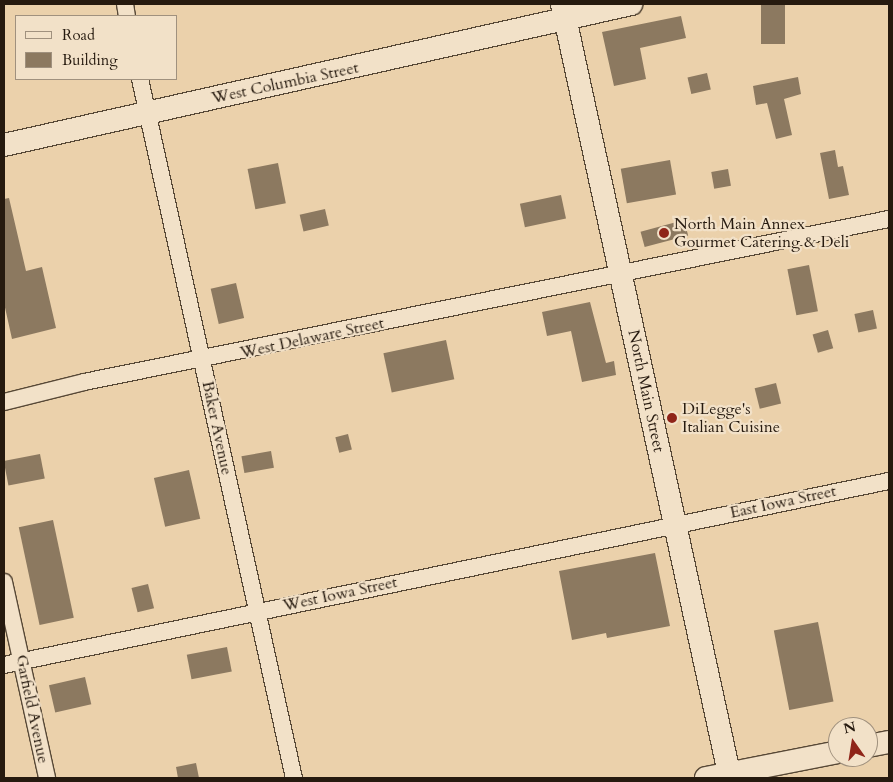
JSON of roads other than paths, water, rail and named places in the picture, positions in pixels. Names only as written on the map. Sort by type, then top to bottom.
[{"type":"street","name":"West Columbia Street","points":[[4,145],[147,113],[564,11],[631,4]]},
{"type":"street","name":"North Main Street","points":[[564,11],[730,776]]},
{"type":"street","name":"Baker Avenue","points":[[140,80],[294,778]]},
{"type":"street","name":"West Delaware Street","points":[[4,402],[84,382],[203,360],[889,220]]},
{"type":"street","name":"East Iowa Street","points":[[676,525],[889,480]]},
{"type":"street","name":"West Iowa Street","points":[[4,665],[676,525]]},
{"type":"street","name":"Garfield Avenue","points":[[4,582],[47,778]]},
{"type":"street","points":[[706,778],[730,776],[828,754]]},
{"type":"place","name":"North Main Annex Gourmet Catering & Deli","points":[[664,233]]},
{"type":"place","name":"DiLegge's Italian Cuisine","points":[[672,418]]}]
